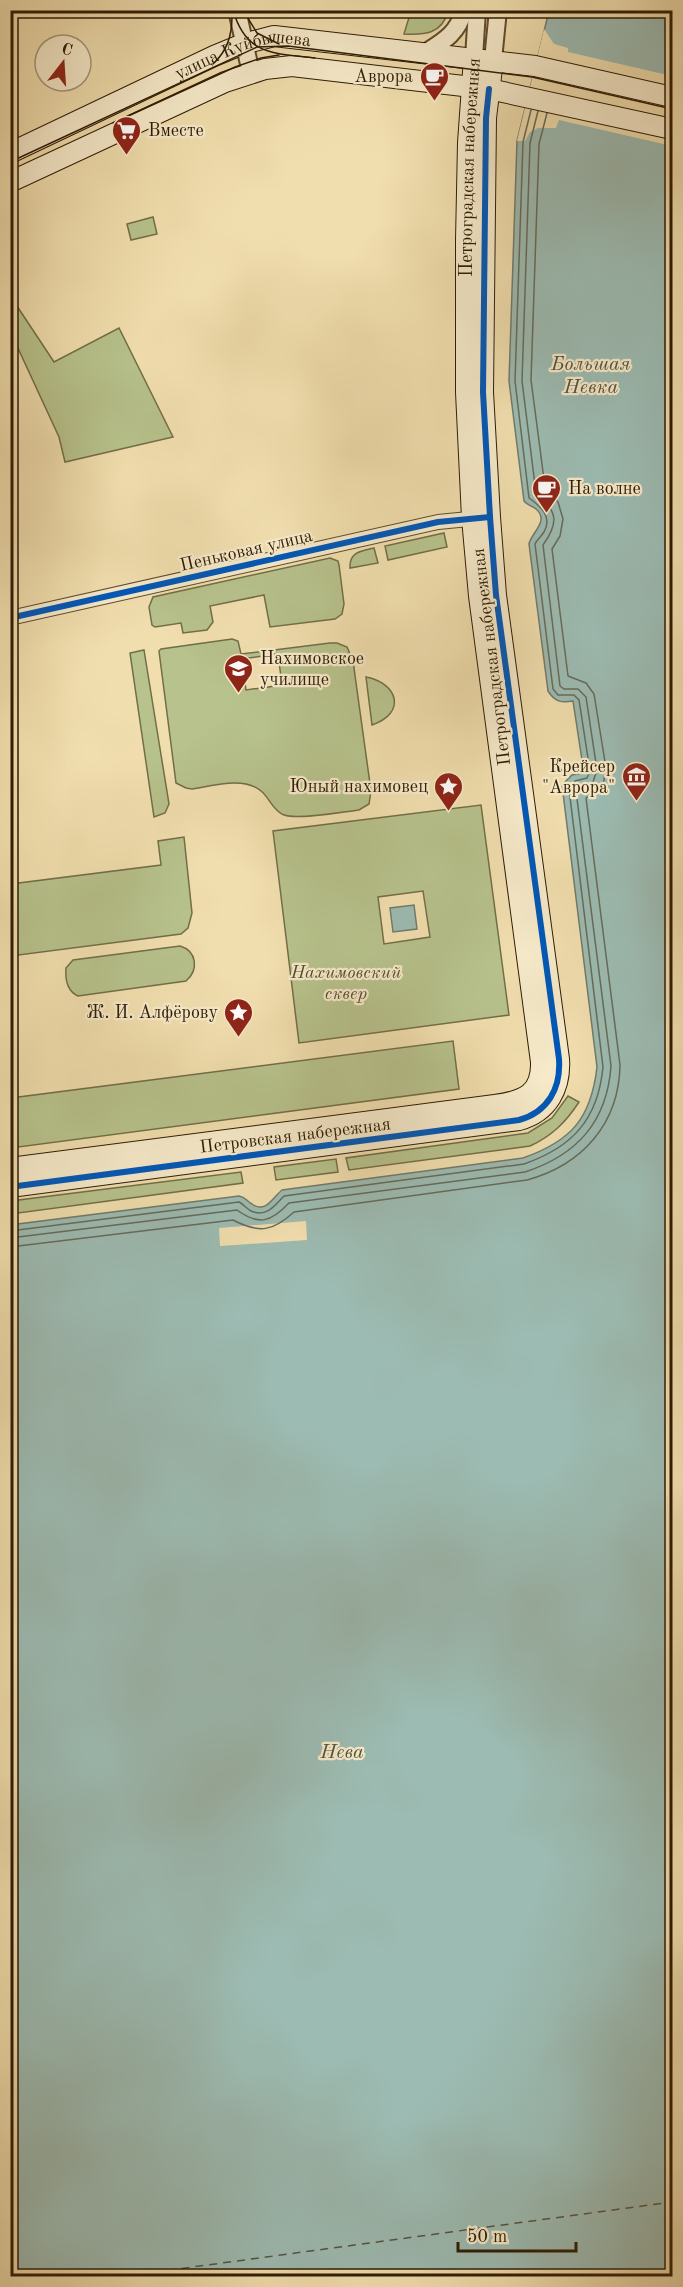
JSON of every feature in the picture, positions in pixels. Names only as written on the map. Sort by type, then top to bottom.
[{"type":"main road","name":"улица Куйбышева","points":[[10,153],[243,44],[264,38],[284,36],[535,66],[672,97]]},
{"type":"main road","name":"Петроградская набережная","points":[[483,59],[481,88],[486,118],[479,596],[541,1062],[550,1076]]},
{"type":"main road","name":"улица Куйбышева","points":[[10,182],[194,96],[251,72],[276,66],[481,88],[528,96],[672,129]]},
{"type":"main road","name":"Петровская набережная","points":[[10,1168],[506,1104],[530,1094],[550,1076],[555,1091],[546,1105],[535,1114],[519,1120],[10,1187]]},
{"type":"street","points":[[237,10],[251,72]]},
{"type":"street","points":[[425,53],[450,37],[457,29],[464,10]]},
{"type":"street","name":"Петроградская набережная","points":[[477,10],[483,59]]},
{"type":"street","name":"Петроградская набережная","points":[[483,59],[498,10]]},
{"type":"street","name":"Пеньковая улица","points":[[10,618],[438,522],[481,518]]},
{"type":"green space","points":[[411,10],[448,11],[437,29],[426,33],[404,34]]},
{"type":"green space","points":[[153,217],[157,234],[131,240],[127,224]]},
{"type":"green space","points":[[11,297],[54,362],[119,328],[173,437],[65,462],[59,437],[11,333]]},
{"type":"green space","points":[[444,533],[447,547],[388,560],[385,546]]},
{"type":"green space","points":[[374,548],[378,563],[350,568],[354,555]]},
{"type":"green space","points":[[330,558],[338,561],[344,604],[342,614],[335,619],[270,627],[264,595],[210,606],[213,622],[207,630],[183,633],[181,623],[155,627],[152,625],[149,607],[153,597]]},
{"type":"green space","points":[[232,639],[238,641],[241,654],[330,643],[347,647],[353,661],[371,791],[369,804],[359,810],[291,816],[280,813],[254,786],[228,783],[192,789],[176,783],[159,651]],"holes":[[[278,654],[282,685],[246,690],[242,659]]]},
{"type":"green space","points":[[144,650],[169,804],[165,813],[154,817],[130,653]]},
{"type":"green space","points":[[366,677],[385,685],[394,699],[394,706],[390,713],[383,720],[372,725]]},
{"type":"green space","name":"Нахимовский сквер","points":[[481,805],[509,1015],[299,1043],[273,831]],"holes":[[[423,891],[430,937],[384,944],[378,897]]]},
{"type":"green space","points":[[184,837],[192,913],[188,928],[181,934],[11,956],[11,884],[161,865],[158,841]]},
{"type":"green space","points":[[180,946],[190,952],[194,961],[193,972],[186,981],[78,996],[71,991],[68,985],[66,968],[73,960]]},
{"type":"green space","points":[[453,1041],[459,1089],[11,1148],[11,1098]]},
{"type":"green space","points":[[568,1096],[579,1102],[574,1109],[552,1133],[530,1146],[349,1170],[346,1158],[528,1133],[552,1118]]},
{"type":"green space","points":[[336,1159],[338,1172],[276,1180],[274,1167]]},
{"type":"green space","points":[[241,1172],[243,1183],[11,1214],[11,1201]]},
{"type":"water","name":"Нева","points":[[549,11],[672,11],[672,2276],[11,2276],[10,1225],[239,1196],[261,1207],[269,1203],[282,1190],[523,1158],[554,1144],[576,1126],[590,1101],[594,1085],[597,1067],[562,785],[572,775],[584,773],[573,701],[559,701],[548,691],[529,544],[539,527],[541,518],[536,509],[524,501],[509,381],[517,141]]},
{"type":"water","points":[[414,905],[417,929],[393,932],[390,908]]},
{"type":"pier","points":[[544,29],[554,44],[568,48],[568,52],[672,76],[672,146],[559,120],[556,128],[538,128],[530,132],[525,141],[517,141]]},
{"type":"pier","points":[[306,1221],[307,1240],[220,1246],[219,1228]]},
{"type":"ferry route","points":[[126,2276],[672,2202]]},
{"type":"tram line","points":[[233,10],[239,25],[254,44],[274,53],[315,58]]},
{"type":"tram line","points":[[243,10],[257,33],[279,44]]},
{"type":"tram line","points":[[213,64],[228,43],[232,16]]},
{"type":"tram line","points":[[10,162],[257,47],[288,46],[532,77],[672,109]]},
{"type":"tram line","points":[[113,123],[235,67],[261,58],[279,55]]},
{"type":"cycle path","points":[[10,1187],[519,1120],[545,1105],[555,1089],[559,1059],[496,595],[490,517],[483,392],[486,118],[489,89]]},
{"type":"cycle path","points":[[10,618],[438,522],[490,517]]},
{"type":"place","name":"Аврора","points":[[434,102]]},
{"type":"place","name":"Вместе","points":[[127,156]]},
{"type":"place","name":"На волне","points":[[547,514]]},
{"type":"place","name":"Нахимовское училище","points":[[239,694]]},
{"type":"place","name":"Крейсер \"Аврора\"","points":[[636,802]]},
{"type":"place","name":"Юный нахимовец","points":[[449,812]]},
{"type":"place","name":"Ж. И. Алфёрову","points":[[239,1038]]},
{"type":"water label","name":"Большая Невка","points":[[591,374]]}]
